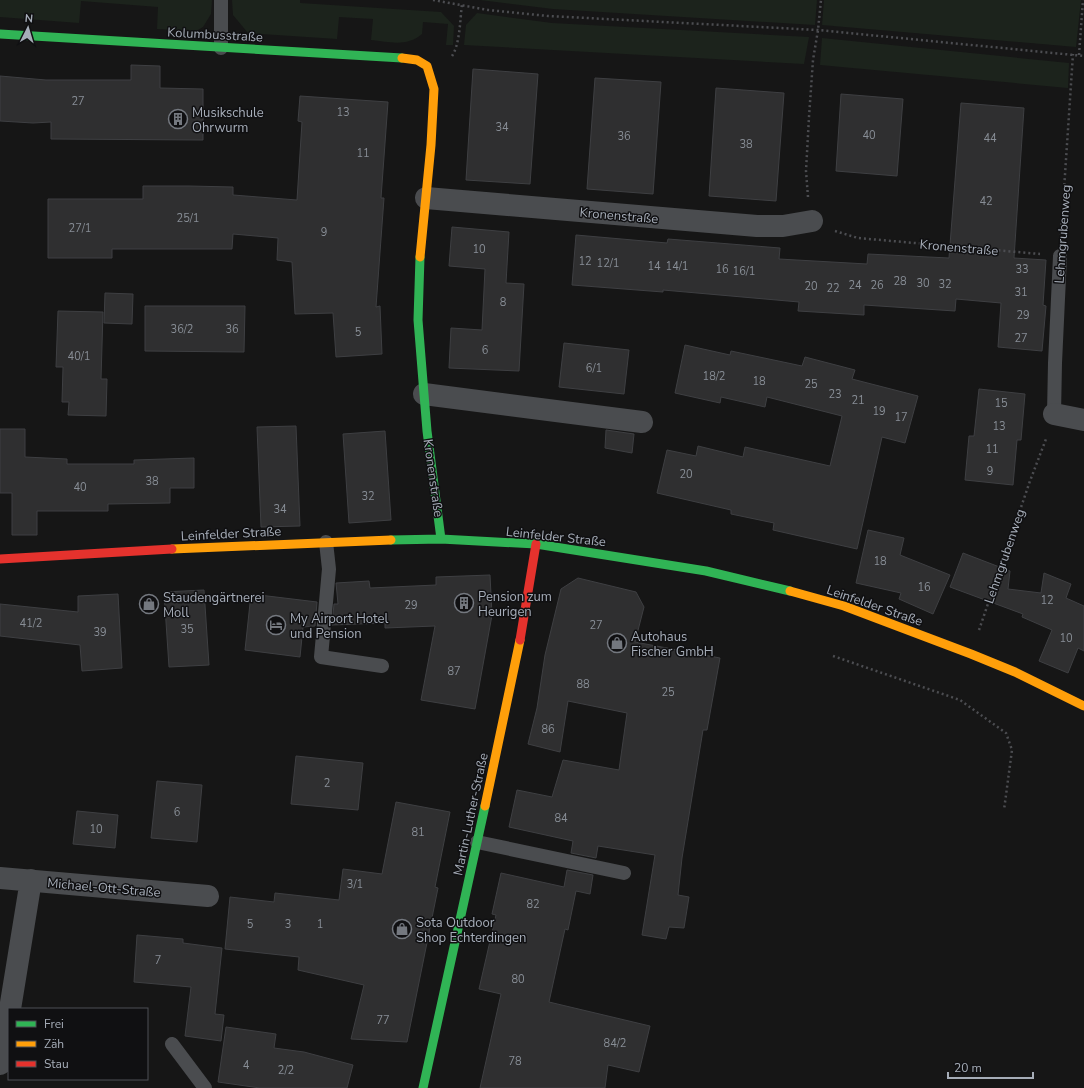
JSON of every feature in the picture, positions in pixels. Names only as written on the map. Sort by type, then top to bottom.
[{"type":"street","name":"Kolumbusstraße","points":[[0,34],[405,58],[417,60],[427,66]]},
{"type":"street","name":"Kronenstraße","points":[[427,66],[434,89],[433,119],[418,290],[418,320],[424,394],[441,539]]},
{"type":"street","name":"Kronenstraße","points":[[426,198],[757,226],[783,226],[812,221]]},
{"type":"street","points":[[424,394],[642,422]]},
{"type":"street","points":[[1054,414],[1084,420]]},
{"type":"street","name":"Leinfelder Straße","points":[[0,560],[125,551],[326,542],[441,539],[536,544],[706,571],[772,586],[844,606],[1015,672],[1084,706]]},
{"type":"street","name":"Martin-Luther-Straße","points":[[423,1088],[527,606],[536,544]]},
{"type":"street","name":"Michael-Ott-Straße","points":[[0,878],[208,896]]},
{"type":"street","points":[[10,1008],[31,880]]},
{"type":"street","points":[[0,1064],[8,1019]]},
{"type":"lane","points":[[221,0],[221,48]]},
{"type":"lane","name":"Lehmgrubenweg","points":[[1054,414],[1060,256]]},
{"type":"lane","points":[[326,542],[329,569],[321,657],[382,666]]},
{"type":"lane","points":[[477,842],[624,873]]},
{"type":"lane","points":[[172,1044],[205,1088]]},
{"type":"path","points":[[433,0],[462,4],[488,10],[548,16],[818,30],[1084,56]]},
{"type":"path","points":[[812,221],[807,192],[806,171],[813,60],[821,0]]},
{"type":"path","points":[[1079,55],[1083,0]]},
{"type":"path","points":[[427,66],[450,59],[455,52],[462,4]]},
{"type":"path","name":"Lehmgrubenweg","points":[[1060,256],[1073,54]]},
{"type":"path","name":"Kronenstraße","points":[[858,238],[1060,256]]},
{"type":"path","name":"Lehmgrubenweg","points":[[971,654],[1054,414]]},
{"type":"path","points":[[833,656],[960,700],[1006,733],[1012,750],[1004,810]]},
{"type":"shaded area","points":[[0,0],[212,0],[211,14],[203,27],[196,31],[157,29],[158,7],[81,1],[79,23],[0,17]]},
{"type":"shaded area","points":[[232,0],[300,0],[300,3],[441,12],[454,26],[453,45],[446,45],[448,24],[423,22],[422,34],[410,41],[398,43],[371,40],[373,19],[339,17],[337,39],[248,33],[233,15]]},
{"type":"shaded area","points":[[480,0],[817,0],[815,25],[553,9]]},
{"type":"shaded area","points":[[824,0],[1081,0],[1076,47],[822,25]]},
{"type":"shaded area","points":[[477,13],[552,23],[809,37],[804,64],[464,45],[466,25]]},
{"type":"shaded area","points":[[822,38],[1069,63],[1068,88],[820,65]]},
{"type":"building","points":[[131,65],[160,66],[160,88],[203,89],[203,140],[51,139],[51,122],[33,123],[0,121],[0,76],[46,80],[131,80]]},
{"type":"building","points":[[473,69],[538,74],[530,184],[466,180]]},
{"type":"building","points":[[595,78],[661,82],[653,194],[587,189]]},
{"type":"building","points":[[716,88],[784,93],[776,201],[709,196]]},
{"type":"building","points":[[841,94],[903,99],[897,176],[836,171]]},
{"type":"building","points":[[300,96],[388,102],[381,198],[384,198],[376,307],[380,306],[382,354],[336,357],[333,313],[295,314],[292,262],[277,260],[278,238],[233,234],[232,249],[112,249],[112,258],[48,258],[48,199],[143,199],[143,186],[189,186],[233,187],[233,195],[297,200],[302,122],[298,121]]},
{"type":"building","points":[[961,103],[1024,108],[1014,258],[1046,260],[1043,305],[1046,306],[1042,351],[998,347],[1001,303],[956,299],[955,311],[864,305],[864,315],[798,311],[799,302],[663,290],[663,292],[572,285],[576,235],[667,243],[668,239],[780,248],[779,259],[867,264],[868,254],[949,258]]},
{"type":"building","points":[[452,227],[509,232],[506,283],[524,284],[519,371],[449,368],[451,328],[482,330],[485,269],[449,266]]},
{"type":"building","points":[[105,293],[133,294],[132,324],[104,323]]},
{"type":"building","points":[[145,306],[245,306],[244,352],[145,351]]},
{"type":"building","points":[[58,311],[103,312],[101,379],[107,379],[106,416],[68,415],[69,402],[62,402],[63,367],[56,367]]},
{"type":"building","points":[[564,343],[629,350],[624,394],[559,387]]},
{"type":"building","points":[[685,345],[730,355],[731,351],[802,366],[805,357],[855,370],[852,379],[918,396],[905,443],[882,437],[857,549],[773,530],[774,523],[731,514],[731,510],[657,493],[667,450],[696,456],[698,446],[743,457],[745,447],[830,466],[842,416],[767,397],[765,407],[721,397],[720,403],[675,393]]},
{"type":"building","points":[[979,389],[1025,394],[1021,440],[1017,440],[1013,485],[965,480],[969,436],[974,436]]},
{"type":"building","points":[[296,426],[300,526],[261,527],[257,427]]},
{"type":"building","points":[[0,429],[25,429],[25,457],[67,459],[67,464],[134,464],[134,460],[194,458],[194,488],[170,488],[170,503],[108,504],[108,511],[37,511],[37,535],[12,535],[12,493],[0,493]]},
{"type":"building","points":[[606,430],[634,434],[632,453],[605,448]]},
{"type":"building","points":[[385,431],[391,520],[349,523],[343,434]]},
{"type":"building","points":[[868,530],[904,538],[900,555],[950,575],[933,614],[899,599],[901,593],[856,583]]},
{"type":"building","points":[[963,553],[1010,571],[1008,589],[1041,593],[1044,573],[1071,584],[1066,598],[1084,606],[1084,651],[1078,648],[1068,673],[1039,661],[1052,630],[1022,617],[1023,614],[950,587]]},
{"type":"building","points":[[490,575],[492,615],[475,709],[421,700],[435,626],[385,628],[385,623],[332,625],[334,604],[338,604],[336,583],[369,581],[370,588],[436,585],[436,577]]},
{"type":"building","points":[[578,578],[636,592],[644,607],[635,642],[720,658],[707,730],[703,730],[682,858],[678,895],[689,897],[684,928],[669,927],[666,939],[642,935],[655,855],[598,846],[596,858],[571,853],[573,841],[509,827],[517,790],[552,797],[563,760],[619,770],[627,713],[568,701],[560,752],[528,744],[537,708],[545,655],[561,589]]},
{"type":"building","points":[[204,590],[209,665],[169,667],[164,592]]},
{"type":"building","points":[[118,594],[122,668],[82,671],[80,645],[0,636],[0,604],[78,612],[78,596]]},
{"type":"building","name":"My Airport Hotel und Pension","points":[[251,594],[317,602],[315,626],[303,627],[300,657],[245,650]]},
{"type":"building","points":[[296,756],[363,763],[358,810],[291,804]]},
{"type":"building","points":[[157,781],[202,785],[197,842],[151,838]]},
{"type":"building","points":[[396,802],[450,812],[435,887],[438,888],[407,1042],[351,1039],[364,985],[298,970],[299,957],[225,949],[230,897],[274,902],[275,893],[339,900],[343,869],[382,874]]},
{"type":"building","points":[[77,811],[118,815],[115,848],[73,844]]},
{"type":"building","points":[[567,870],[593,875],[590,894],[576,891],[568,930],[565,929],[549,1002],[650,1026],[639,1072],[608,1065],[605,1088],[480,1088],[501,994],[479,989],[496,915],[492,914],[501,873],[564,887]]},
{"type":"building","points":[[137,935],[183,939],[183,943],[222,948],[215,1014],[224,1015],[221,1041],[185,1036],[191,987],[134,982]]},
{"type":"building","points":[[226,1027],[276,1034],[274,1048],[304,1052],[353,1065],[347,1088],[260,1088],[218,1082]]},
{"type":"traffic: fast","points":[[0,34],[402,58]]},
{"type":"traffic: fast","points":[[420,257],[418,320],[427,431],[441,539]]},
{"type":"traffic: fast","points":[[391,540],[441,539],[536,544],[706,571],[790,591]]},
{"type":"traffic: fast","points":[[423,1088],[485,806]]},
{"type":"traffic: slow","points":[[402,58],[417,60],[427,66],[434,89],[431,145],[420,257]]},
{"type":"traffic: slow","points":[[172,549],[391,540]]},
{"type":"traffic: slow","points":[[790,591],[844,606],[971,654],[1015,672],[1084,706]]},
{"type":"traffic: slow","points":[[485,806],[520,640]]},
{"type":"traffic: jam","points":[[520,640],[536,544]]},
{"type":"traffic: jam","points":[[0,559],[172,549]]},
{"type":"place","name":"Musikschule Ohrwurm","points":[[178,119]]},
{"type":"place","name":"Pension zum Heurigen","points":[[464,603]]},
{"type":"place","name":"Staudengärtnerei Moll","points":[[149,604]]},
{"type":"place","name":"My Airport Hotel und Pension","points":[[276,625]]},
{"type":"place","name":"Autohaus Fischer GmbH","points":[[617,643]]},
{"type":"place","name":"Sota Outdoor Shop Echterdingen","points":[[402,929]]}]
